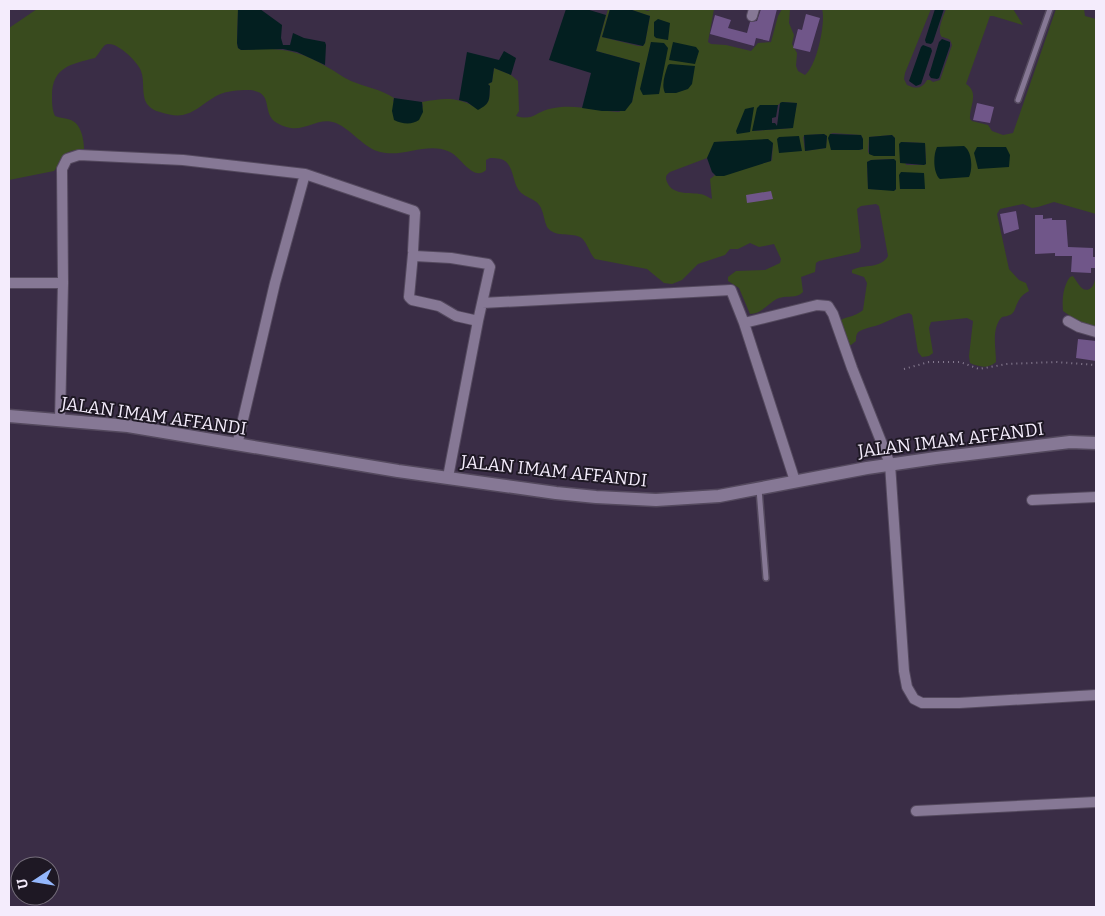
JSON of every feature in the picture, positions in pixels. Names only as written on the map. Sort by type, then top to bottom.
[{"type":"street","points":[[60,420],[63,283],[62,168],[69,157],[79,155],[183,160],[305,174],[414,211],[409,297],[412,300],[439,306],[456,316],[478,321]]},
{"type":"street","points":[[237,445],[275,282],[305,174]]},
{"type":"street","points":[[413,254],[415,256],[451,258],[488,264],[490,270],[478,321],[448,477]]},
{"type":"street","points":[[9,283],[63,283]]},
{"type":"street","points":[[482,303],[729,289],[732,291],[744,323],[794,482]]},
{"type":"street","points":[[744,323],[817,305],[828,306],[833,314],[890,464],[904,671],[907,687],[914,699],[922,703],[959,703],[1096,695]]},
{"type":"street","points":[[1068,322],[1096,332]]},
{"type":"street","name":"JALAN IMAM AFFANDI","points":[[9,416],[128,426],[398,471],[556,493],[647,500],[710,497],[890,464],[1070,442],[1096,443]]},
{"type":"street","points":[[1032,500],[1096,497]]},
{"type":"street","points":[[916,811],[1096,802]]},
{"type":"lane","points":[[1018,100],[1050,9]]},
{"type":"lane","points":[[759,488],[766,578]]},
{"type":"path","points":[[904,369],[930,362],[960,362],[979,369],[1007,364],[1056,362],[1096,366]]},
{"type":"green space","points":[[37,9],[238,9],[237,43],[238,48],[241,50],[276,49],[306,56],[351,81],[389,95],[394,98],[393,101],[423,107],[422,102],[451,99],[464,102],[478,109],[482,107],[490,95],[490,86],[488,84],[492,82],[494,68],[511,75],[518,81],[519,111],[516,116],[526,118],[558,107],[619,112],[632,102],[640,63],[596,51],[608,9],[610,9],[602,37],[643,46],[650,16],[629,9],[648,11],[652,9],[714,9],[708,42],[751,51],[758,43],[771,42],[778,16],[782,9],[790,9],[789,23],[794,35],[792,44],[797,53],[796,66],[798,71],[805,75],[813,63],[820,44],[823,24],[822,9],[931,9],[905,73],[904,79],[907,85],[916,88],[921,87],[927,80],[933,82],[940,80],[952,45],[950,40],[942,37],[940,34],[941,23],[946,9],[1013,9],[1023,25],[990,16],[966,84],[973,96],[970,119],[988,125],[992,131],[1003,135],[1013,133],[1056,9],[1084,9],[1085,16],[1096,19],[1096,214],[1054,202],[1032,208],[1023,204],[1000,209],[997,214],[1009,269],[1019,280],[1026,283],[1029,291],[1021,297],[1014,312],[1002,317],[996,327],[996,362],[990,366],[983,367],[970,363],[973,321],[967,318],[931,322],[929,328],[933,353],[929,356],[922,357],[918,352],[912,315],[909,313],[861,330],[857,334],[856,341],[851,345],[848,344],[842,333],[840,322],[863,310],[867,283],[864,277],[852,273],[852,270],[877,265],[888,256],[879,206],[876,204],[861,206],[857,209],[861,247],[859,252],[819,261],[816,263],[815,272],[801,277],[803,292],[795,296],[779,298],[762,310],[750,314],[739,288],[728,281],[728,277],[736,271],[765,270],[780,263],[781,259],[774,244],[759,247],[750,243],[738,249],[730,249],[725,255],[698,264],[682,280],[672,284],[664,283],[647,269],[595,259],[580,237],[558,234],[550,230],[547,227],[539,205],[520,192],[510,167],[503,160],[490,158],[486,160],[486,170],[476,173],[450,152],[441,149],[433,148],[398,153],[374,150],[342,126],[329,121],[302,127],[286,127],[272,119],[265,98],[257,91],[233,91],[221,94],[185,114],[170,115],[158,112],[150,107],[145,100],[142,75],[139,67],[125,52],[108,44],[104,46],[95,58],[64,68],[55,79],[53,86],[52,104],[55,116],[71,120],[80,128],[84,149],[66,153],[54,171],[9,180],[9,28]],"holes":[[[651,42],[662,76],[659,93],[648,57]],[[782,102],[797,103],[792,128],[753,131],[760,105],[778,105]],[[824,134],[827,136],[826,148],[805,151],[803,137],[806,135]],[[830,134],[861,135],[863,139],[863,149],[831,150]],[[892,135],[895,138],[895,156],[871,155],[868,152],[869,137]],[[715,142],[773,143],[771,161],[715,175],[710,179],[712,199],[705,195],[678,192],[670,187],[666,177],[670,172],[707,158]],[[901,142],[925,143],[926,164],[906,165]],[[894,159],[896,162],[896,190],[868,189],[867,162],[871,160]]]},
{"type":"green space","points":[[1073,276],[1081,287],[1086,290],[1093,286],[1096,276],[1096,330],[1082,324],[1063,311],[1064,289],[1070,277]]},
{"type":"shaded area","points":[[238,9],[260,9],[282,25],[281,38],[283,45],[290,45],[293,33],[304,38],[325,42],[325,65],[297,52],[283,49],[241,50],[238,48],[237,43]]},
{"type":"shaded area","points":[[566,9],[586,9],[606,15],[596,51],[640,63],[632,102],[625,111],[602,111],[582,108],[591,73],[549,60]]},
{"type":"shaded area","points":[[610,9],[629,9],[650,16],[643,46],[602,37]]},
{"type":"shaded area","points":[[935,9],[944,9],[931,44],[926,43],[925,40]]},
{"type":"shaded area","points":[[658,19],[670,23],[668,40],[654,36],[654,22]]},
{"type":"shaded area","points":[[942,39],[950,42],[950,46],[939,78],[931,78],[929,75],[939,42]]},
{"type":"shaded area","points":[[651,42],[664,43],[668,48],[659,94],[643,95],[640,89]]},
{"type":"shaded area","points":[[673,42],[696,47],[699,51],[695,64],[669,60]]},
{"type":"shaded area","points":[[923,45],[931,48],[932,51],[921,84],[916,86],[909,81]]},
{"type":"shaded area","points":[[504,51],[516,58],[511,75],[494,68],[492,82],[488,84],[490,86],[487,103],[478,110],[467,102],[459,100],[467,52],[499,60]]},
{"type":"shaded area","points":[[670,64],[695,66],[692,84],[688,89],[676,93],[665,93],[663,87],[664,79]]},
{"type":"shaded area","points":[[394,98],[422,102],[423,112],[419,120],[407,123],[394,120],[392,111]]},
{"type":"shaded area","points":[[780,103],[797,103],[793,128],[752,131],[757,108],[760,105],[778,105],[776,117],[772,118],[772,123],[775,123],[777,126]]},
{"type":"shaded area","points":[[754,107],[750,132],[737,134],[736,131],[745,109]]},
{"type":"shaded area","points":[[824,134],[827,136],[826,148],[805,151],[804,135]]},
{"type":"shaded area","points":[[830,134],[861,135],[863,149],[831,150],[828,138]]},
{"type":"shaded area","points":[[892,135],[895,138],[895,156],[874,156],[869,154],[869,137]]},
{"type":"shaded area","points":[[799,136],[802,151],[779,153],[777,139],[779,137]]},
{"type":"shaded area","points":[[768,139],[773,143],[771,161],[724,176],[716,176],[712,172],[707,158],[714,142]]},
{"type":"shaded area","points":[[901,142],[925,143],[926,164],[900,163],[899,144]]},
{"type":"shaded area","points":[[964,146],[969,152],[971,160],[969,177],[940,179],[934,164],[937,147]]},
{"type":"shaded area","points":[[977,147],[1006,147],[1010,155],[1009,167],[978,169],[974,153]]},
{"type":"shaded area","points":[[894,159],[896,161],[896,189],[894,191],[868,189],[867,162],[871,160]]},
{"type":"shaded area","points":[[901,172],[924,173],[925,189],[900,189],[899,175]]},
{"type":"building","points":[[761,9],[777,9],[769,41],[756,38],[754,46],[710,34],[715,15],[731,20],[728,28],[747,33],[750,22],[757,21]]},
{"type":"building","points":[[806,14],[820,18],[810,52],[793,48],[798,29],[802,30]]},
{"type":"building","points":[[977,103],[994,107],[990,123],[973,120]]},
{"type":"building","points":[[771,191],[773,199],[747,203],[746,195]]},
{"type":"building","points":[[1016,211],[1019,229],[1004,234],[1000,214]]},
{"type":"building","points":[[1035,215],[1043,215],[1043,219],[1066,220],[1068,247],[1093,248],[1093,257],[1096,257],[1096,268],[1091,268],[1091,273],[1071,272],[1072,256],[1055,256],[1055,253],[1035,254]]},
{"type":"building","points":[[1078,339],[1096,341],[1096,361],[1076,358]]}]
